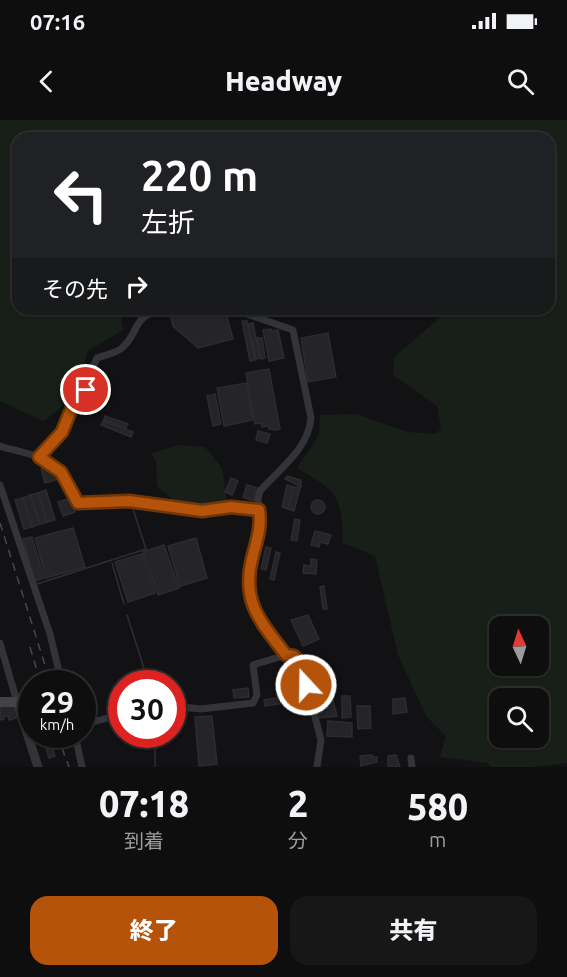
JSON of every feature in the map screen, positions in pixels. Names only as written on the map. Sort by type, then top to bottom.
[{"type":"main road","points":[[0,702],[16,699]]},
{"type":"street","points":[[39,457],[62,432],[71,410],[84,396],[87,378],[97,358],[121,349],[138,323],[152,315]]},
{"type":"street","points":[[250,315],[293,330],[311,418],[310,432],[301,449],[260,491],[261,525],[249,572],[250,599],[258,618],[286,655]]},
{"type":"street","points":[[0,446],[39,457],[61,472],[78,503],[129,501],[202,511],[231,507],[259,510]]},
{"type":"street","points":[[0,485],[50,633],[59,670]]},
{"type":"street","points":[[0,643],[38,767]]},
{"type":"street","points":[[186,707],[201,709],[253,703],[257,695],[253,664],[286,655],[294,656],[301,663],[321,740],[317,767]]},
{"type":"street","points":[[78,748],[82,767]]},
{"type":"street","points":[[411,758],[412,767]]},
{"type":"shaded area","points":[[0,120],[567,120],[567,763],[533,767],[492,767],[487,763],[440,757],[446,736],[426,716],[398,655],[375,556],[343,543],[341,514],[335,496],[322,483],[297,468],[319,435],[320,415],[356,414],[408,432],[435,434],[441,429],[437,406],[393,375],[394,357],[443,315],[555,315],[555,132],[12,132],[12,315],[121,315],[123,330],[88,351],[73,391],[53,414],[43,421],[0,401]]},
{"type":"shaded area","points":[[178,445],[205,447],[222,468],[227,501],[214,511],[182,508],[157,486],[156,460],[151,454]]},
{"type":"building","points":[[170,315],[227,315],[233,339],[198,348],[173,326]]},
{"type":"building","points":[[242,321],[247,321],[255,360],[250,361]]},
{"type":"building","points":[[253,323],[260,358],[256,359],[248,324]]},
{"type":"building","points":[[271,329],[271,331],[278,330],[284,358],[269,361],[263,330]]},
{"type":"building","points":[[328,333],[336,377],[308,382],[301,338]]},
{"type":"building","points":[[257,338],[262,338],[265,358],[261,359]]},
{"type":"building","points":[[269,369],[280,429],[276,430],[269,429],[268,426],[262,427],[261,423],[255,424],[246,373]]},
{"type":"building","points":[[246,383],[253,420],[224,426],[217,388]]},
{"type":"building","points":[[215,394],[221,424],[213,426],[207,396]]},
{"type":"building","points":[[105,416],[128,424],[126,428],[104,420]]},
{"type":"building","points":[[103,421],[133,432],[131,437],[101,425]]},
{"type":"building","points":[[258,431],[270,434],[267,443],[256,440]]},
{"type":"building","points":[[49,466],[52,474],[56,473],[58,479],[45,483],[41,469]]},
{"type":"building","points":[[287,476],[301,480],[301,487],[285,479]]},
{"type":"building","points":[[231,478],[238,481],[232,495],[225,492]]},
{"type":"building","points":[[247,485],[258,488],[254,501],[243,497]]},
{"type":"building","points":[[287,485],[293,487],[288,509],[282,507]]},
{"type":"building","points":[[293,487],[300,488],[294,511],[288,509]]},
{"type":"building","points":[[46,490],[55,520],[47,522],[38,493]]},
{"type":"building","points":[[38,493],[47,522],[40,524],[30,495]]},
{"type":"building","points":[[30,495],[40,524],[32,527],[23,498]]},
{"type":"building","points":[[23,498],[32,527],[24,529],[15,500]]},
{"type":"building","points":[[71,498],[75,512],[63,516],[58,502]]},
{"type":"building","points":[[318,500],[323,502],[325,507],[323,512],[318,514],[313,512],[311,507],[313,502]]},
{"type":"building","points":[[295,519],[300,520],[297,541],[291,540]]},
{"type":"building","points":[[73,528],[85,567],[46,578],[35,538]]},
{"type":"building","points":[[315,531],[331,535],[328,544],[320,542],[319,547],[311,545]]},
{"type":"building","points":[[32,537],[44,578],[35,581],[23,539]]},
{"type":"building","points":[[196,538],[207,578],[180,586],[168,546]]},
{"type":"building","points":[[164,545],[179,588],[158,595],[143,552]]},
{"type":"building","points":[[266,547],[271,548],[266,570],[261,569]]},
{"type":"building","points":[[276,552],[280,553],[274,580],[270,579]]},
{"type":"building","points":[[142,554],[155,593],[128,602],[115,562]]},
{"type":"building","points":[[311,559],[317,560],[316,574],[303,573],[304,565],[311,566]]},
{"type":"building","points":[[324,586],[327,609],[323,609],[320,587]]},
{"type":"building","points":[[308,615],[319,639],[303,646],[291,620]]},
{"type":"building","points":[[317,673],[318,678],[327,676],[337,716],[318,718],[307,675]]},
{"type":"building","points":[[248,688],[249,697],[234,698],[233,690]]},
{"type":"building","points":[[342,696],[350,696],[351,717],[342,718]]},
{"type":"building","points":[[284,697],[285,703],[265,706],[264,700]]},
{"type":"building","points":[[405,698],[407,712],[393,714],[393,699]]},
{"type":"building","points":[[14,706],[18,717],[9,720],[8,716],[4,716],[1,720],[0,707]]},
{"type":"building","points":[[357,706],[370,706],[371,728],[358,729]]},
{"type":"building","points":[[212,716],[217,764],[199,766],[195,717]]},
{"type":"building","points":[[328,721],[352,723],[352,737],[327,736]]},
{"type":"building","points":[[46,748],[53,748],[55,756],[49,758]]},
{"type":"building","points":[[372,755],[372,757],[377,757],[377,762],[361,766],[360,756]]},
{"type":"building","points":[[396,755],[400,767],[388,767],[388,756]]},
{"type":"waterway","points":[[37,584],[146,549],[133,509]]},
{"type":"waterway","points":[[112,563],[124,604]]},
{"type":"waterway","points":[[127,615],[145,670]]},
{"type":"waterway","points":[[155,748],[155,767]]},
{"type":"railway","points":[[0,523],[47,670]]},
{"type":"railway","points":[[30,647],[37,670]]},
{"type":"railway","points":[[62,748],[69,767]]},
{"type":"route","points":[[86,390],[84,396],[71,410],[62,432],[39,457],[61,472],[68,483],[74,501],[78,503],[129,501],[202,511],[231,507],[259,510],[261,525],[249,572],[252,608],[286,655],[294,656],[301,663],[306,685]]}]
